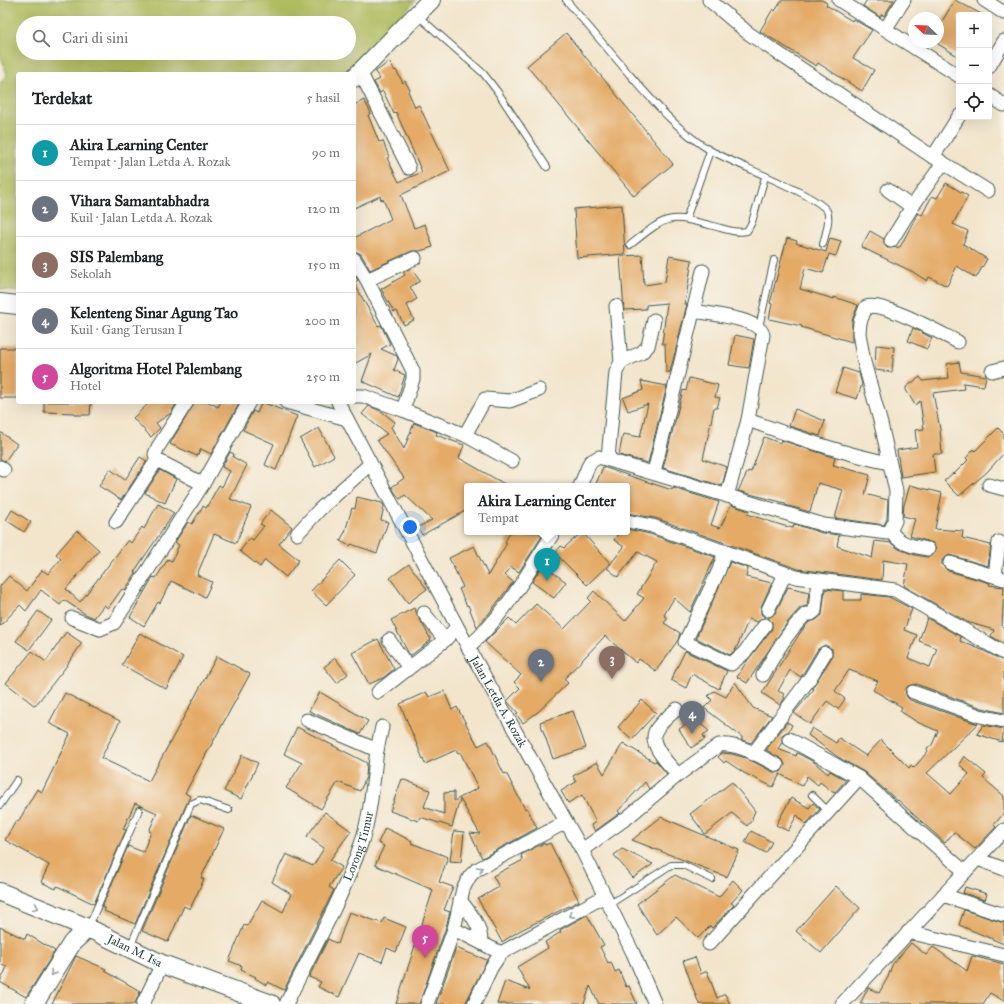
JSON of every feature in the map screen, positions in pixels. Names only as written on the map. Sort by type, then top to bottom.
[{"type":"main road","points":[[357,75],[431,0]]},
{"type":"main road","points":[[0,303],[16,305]]},
{"type":"main road","name":"Jalan M. Isa","points":[[0,892],[88,928],[162,964],[271,1004]]},
{"type":"main road","points":[[70,921],[72,943]]},
{"type":"main road","points":[[34,1004],[72,943],[88,928]]},
{"type":"street","points":[[709,0],[724,5],[748,32],[938,160],[988,191]]},
{"type":"street","points":[[839,0],[886,28],[956,74]]},
{"type":"street","points":[[886,28],[904,0]]},
{"type":"street","points":[[984,0],[1004,13]]},
{"type":"street","points":[[992,62],[1004,41]]},
{"type":"street","points":[[357,75],[409,168]]},
{"type":"street","points":[[992,97],[1004,105]]},
{"type":"street","points":[[891,241],[938,160],[957,120]]},
{"type":"street","points":[[888,190],[912,207]]},
{"type":"street","points":[[367,280],[415,258]]},
{"type":"street","points":[[356,262],[367,280],[413,371],[413,379],[403,410]]},
{"type":"street","points":[[654,472],[703,271]]},
{"type":"street","points":[[608,458],[616,372],[621,362],[616,306]]},
{"type":"street","points":[[581,483],[590,462],[596,457],[608,458],[824,525],[880,534],[890,531],[895,521],[896,491],[881,424],[864,362],[860,340],[860,322],[866,307],[879,307],[896,312],[958,342]]},
{"type":"street","points":[[693,311],[750,322],[759,327],[763,335],[748,420],[727,496]]},
{"type":"street","points":[[621,362],[641,353],[648,346],[654,320]]},
{"type":"street","points":[[465,435],[485,399],[510,401],[540,390]]},
{"type":"street","points":[[356,396],[363,396],[403,410],[465,435],[512,461]]},
{"type":"street","points":[[186,404],[155,454],[157,460],[204,484]]},
{"type":"street","points":[[72,618],[100,629],[114,623],[204,484],[248,404]]},
{"type":"street","points":[[293,404],[347,419]]},
{"type":"street","name":"Jalan Letda A. Rozak","points":[[339,404],[457,627],[582,850],[655,1004]]},
{"type":"street","points":[[748,420],[822,446],[889,463]]},
{"type":"street","points":[[116,522],[157,460]]},
{"type":"street","points":[[297,534],[319,510],[370,464]]},
{"type":"street","points":[[990,485],[1004,489]]},
{"type":"street","points":[[630,522],[652,526],[725,551],[796,578],[895,590],[1004,653]]},
{"type":"street","points":[[890,531],[897,539],[905,544],[928,549]]},
{"type":"street","points":[[468,647],[482,635],[500,614],[552,535]]},
{"type":"street","points":[[950,562],[999,578],[999,542]]},
{"type":"street","points":[[725,551],[719,570],[685,642],[731,664],[744,653],[765,625]]},
{"type":"street","points":[[768,610],[785,574]]},
{"type":"street","points":[[763,675],[776,653],[800,621],[806,614],[811,614],[814,611],[818,580]]},
{"type":"street","points":[[424,612],[444,640]]},
{"type":"street","points":[[378,692],[444,640],[457,627]]},
{"type":"street","points":[[389,640],[409,668]]},
{"type":"street","points":[[753,754],[810,678],[825,653]]},
{"type":"street","points":[[913,692],[980,716],[1004,721]]},
{"type":"street","points":[[677,708],[655,732],[654,739],[656,746],[678,775]]},
{"type":"street","points":[[307,720],[377,750]]},
{"type":"street","name":"Lorong Timur","points":[[286,1004],[347,877],[361,842],[368,815],[377,750],[382,727]]},
{"type":"street","points":[[789,739],[858,778],[965,872]]},
{"type":"street","points":[[582,850],[628,817],[678,775],[719,745],[741,748],[777,765]]},
{"type":"street","points":[[709,944],[858,778]]},
{"type":"street","points":[[427,1004],[454,929],[460,900],[466,882],[476,870],[566,822]]},
{"type":"street","points":[[842,1004],[1004,830]]},
{"type":"street","points":[[978,859],[1004,869]]},
{"type":"street","points":[[942,895],[1004,915]]},
{"type":"street","points":[[460,900],[478,926],[481,934],[481,942]]},
{"type":"street","points":[[474,1004],[501,953],[607,900]]},
{"type":"street","points":[[454,929],[501,953]]},
{"type":"street","points":[[908,932],[1004,955]]},
{"type":"street","points":[[143,1004],[162,964]]},
{"type":"lane","points":[[566,0],[667,118],[690,138],[710,151],[820,205],[827,211],[828,218],[823,244]]},
{"type":"lane","points":[[416,14],[483,73],[497,91],[548,167]]},
{"type":"lane","points":[[686,219],[710,151]]},
{"type":"lane","points":[[630,245],[658,223],[672,218],[686,219],[738,233],[747,230],[752,222],[765,177]]},
{"type":"lane","points":[[759,327],[774,260]]},
{"type":"lane","points":[[0,805],[17,780]]},
{"type":"lane","points":[[812,795],[828,811]]},
{"type":"lane","points":[[129,949],[191,804],[200,800],[229,810]]},
{"type":"lane","points":[[88,928],[140,810]]},
{"type":"lane","points":[[607,900],[671,865],[683,865],[712,878]]},
{"type":"green space","points":[[0,0],[416,0],[349,72],[16,72],[16,292],[0,289],[0,83],[7,75],[0,53]]},
{"type":"building","points":[[782,0],[822,0],[827,3],[826,5],[852,21],[853,19],[872,30],[853,58],[874,70],[862,91],[818,63],[816,66],[760,31],[773,9],[775,11]]},
{"type":"building","points":[[867,0],[894,0],[884,16],[882,14],[880,17],[863,6]]},
{"type":"building","points":[[955,0],[977,12],[956,12],[956,55],[944,48],[944,18]]},
{"type":"building","points":[[566,33],[673,164],[634,196],[527,66]]},
{"type":"building","points":[[389,62],[395,71],[396,70],[403,83],[405,81],[410,90],[408,91],[415,107],[419,105],[450,171],[401,195],[414,228],[425,224],[433,247],[420,251],[412,251],[370,270],[361,254],[356,252],[356,237],[391,219],[383,199],[381,200],[380,196],[356,207],[356,104],[364,100],[371,113],[368,115],[379,142],[383,141],[389,157],[387,158],[399,182],[422,172],[396,112],[394,114],[383,91],[380,93],[374,82],[380,79],[375,72]]},
{"type":"building","points":[[946,183],[968,196],[953,224],[968,231],[963,244],[987,259],[976,278],[957,266],[947,286],[929,277],[927,281],[913,272],[861,247],[870,231],[884,239],[884,244],[887,248],[900,247],[918,213],[922,215],[932,196],[937,198]]},
{"type":"building","points":[[622,205],[625,254],[577,258],[574,209]]},
{"type":"building","points":[[787,238],[797,241],[796,243],[826,252],[830,238],[841,241],[836,256],[829,254],[823,273],[805,268],[800,289],[834,299],[834,297],[858,305],[852,321],[852,342],[801,327],[802,326],[769,319],[772,304],[770,303]]},
{"type":"building","points":[[642,255],[644,285],[665,282],[669,256],[692,260],[685,304],[687,304],[670,372],[666,372],[665,344],[662,344],[667,303],[646,305],[646,309],[624,310],[620,256]]},
{"type":"building","points":[[411,268],[420,281],[410,287],[417,299],[407,305],[414,320],[404,325],[397,311],[394,312],[381,289],[405,275],[403,272]]},
{"type":"building","points":[[356,287],[378,326],[381,325],[390,344],[381,349],[397,356],[398,359],[394,370],[405,375],[398,397],[362,381],[372,354],[356,363]]},
{"type":"building","points":[[913,328],[932,338],[927,349],[908,341]]},
{"type":"building","points":[[735,335],[754,339],[749,368],[729,365]]},
{"type":"building","points":[[876,345],[894,347],[892,372],[875,370]]},
{"type":"building","points":[[0,348],[16,348],[16,398],[0,398]]},
{"type":"building","points":[[959,362],[961,372],[986,376],[984,386],[963,383],[964,389],[933,393],[940,429],[942,454],[933,454],[935,472],[901,477],[897,450],[917,447],[915,430],[924,429],[920,401],[915,405],[906,390],[906,387],[920,377],[923,381],[949,378],[947,364]]},
{"type":"building","points":[[843,368],[859,373],[862,384],[857,399],[835,392]]},
{"type":"building","points":[[689,378],[718,385],[715,397],[720,398],[717,408],[714,408],[703,459],[727,467],[722,486],[663,468],[683,390],[686,391]]},
{"type":"building","points":[[641,381],[667,386],[648,463],[619,455],[623,434],[640,437],[648,404],[628,411],[623,398],[643,390]]},
{"type":"building","points":[[44,404],[91,404],[90,415],[44,412]]},
{"type":"building","points":[[148,404],[176,404],[171,413],[156,423],[160,428],[151,437],[133,418]]},
{"type":"building","points":[[194,404],[213,404],[218,407],[220,404],[239,404],[211,454],[201,449],[197,456],[170,444]]},
{"type":"building","points":[[261,404],[267,404],[297,416],[276,470],[265,465],[274,444],[243,430],[253,411],[257,413]]},
{"type":"building","points":[[369,406],[381,411],[395,422],[391,427],[404,449],[414,423],[437,432],[436,435],[464,445],[459,458],[503,483],[464,483],[464,512],[422,535],[418,527],[432,520],[405,495],[400,499],[394,491],[392,487],[404,478],[377,440],[387,434],[362,414]]},
{"type":"building","points":[[795,409],[825,421],[820,436],[789,426]]},
{"type":"building","points":[[319,428],[334,456],[315,467],[300,439]]},
{"type":"building","points":[[998,428],[1004,434],[1004,453],[987,472],[959,496],[944,481],[953,473],[954,474],[968,460],[966,458],[974,449],[975,451]]},
{"type":"building","points":[[0,432],[17,444],[5,461],[0,459]]},
{"type":"building","points":[[764,437],[780,443],[781,440],[835,458],[833,465],[870,475],[865,494],[888,500],[887,519],[884,525],[835,518],[843,490],[818,483],[810,512],[785,505],[785,503],[738,491],[748,471],[751,472]]},
{"type":"building","points":[[230,452],[234,454],[233,457],[247,465],[230,499],[251,507],[236,543],[214,534],[197,575],[212,582],[205,597],[171,581],[160,603],[158,602],[144,626],[130,617],[153,577],[156,578],[168,559],[172,561],[179,545],[175,542],[188,522],[192,524],[203,506],[206,508],[219,485],[222,487],[230,471],[222,467]]},
{"type":"building","points":[[140,457],[147,461],[121,500],[99,486],[110,469],[125,480]]},
{"type":"building","points":[[603,467],[672,490],[673,488],[719,502],[711,525],[720,528],[731,505],[749,511],[747,514],[781,525],[793,528],[794,524],[822,533],[839,535],[837,546],[872,558],[875,541],[891,543],[899,549],[915,555],[927,557],[934,554],[936,550],[933,543],[910,536],[915,519],[903,516],[904,505],[910,485],[942,493],[935,529],[963,531],[962,538],[991,545],[988,566],[949,555],[942,560],[942,565],[948,571],[990,583],[989,585],[1004,587],[1002,627],[1004,628],[1004,644],[991,636],[994,630],[967,622],[904,586],[908,564],[883,560],[882,580],[798,569],[655,518],[630,514],[630,483],[596,483]]},
{"type":"building","points":[[160,470],[176,479],[165,503],[145,493]]},
{"type":"building","points":[[357,497],[382,503],[384,506],[381,520],[388,522],[377,553],[351,544],[350,546],[340,541],[345,532],[352,508],[355,509]]},
{"type":"building","points":[[158,504],[174,513],[134,572],[136,573],[125,590],[122,589],[108,608],[104,605],[94,618],[85,614],[64,600],[60,605],[41,590],[26,611],[20,605],[0,626],[0,586],[9,576],[27,591],[42,570],[48,574],[61,559],[56,554],[77,530],[99,550],[66,589],[80,602],[128,540],[131,543],[142,527],[144,529]]},
{"type":"building","points":[[12,510],[31,522],[24,532],[6,520]]},
{"type":"building","points":[[271,510],[292,527],[279,544],[299,560],[286,577],[265,560],[260,567],[240,551],[250,538],[253,540],[264,526],[260,524]]},
{"type":"building","points":[[630,530],[650,534],[715,557],[690,612],[674,598],[664,615],[668,618],[664,623],[680,633],[678,640],[656,671],[639,659],[636,663],[605,636],[564,679],[568,683],[539,711],[523,723],[516,714],[518,713],[507,701],[520,688],[514,682],[521,675],[485,642],[509,618],[516,625],[536,604],[564,629],[591,601],[588,598],[594,591],[625,621],[644,598],[637,594],[657,562],[638,552],[618,577],[607,568],[624,547],[614,540],[617,535],[630,535]]},
{"type":"building","points":[[508,535],[542,536],[519,572],[511,567],[505,575],[513,582],[477,627],[468,605],[467,606],[459,589],[463,587],[449,558],[474,546],[488,575],[507,543],[505,542]]},
{"type":"building","points":[[579,535],[585,535],[610,563],[587,585],[555,553],[561,546],[564,548]]},
{"type":"building","points":[[340,560],[355,575],[326,605],[311,591]]},
{"type":"building","points":[[730,562],[748,568],[746,577],[772,583],[761,607],[761,614],[765,617],[757,622],[749,619],[736,649],[730,655],[696,638]]},
{"type":"building","points":[[409,564],[427,589],[408,603],[390,578]]},
{"type":"building","points":[[543,565],[566,582],[554,598],[532,582]]},
{"type":"building","points":[[788,587],[809,592],[807,606],[800,608],[787,623],[747,683],[737,677],[747,661],[772,629],[772,622],[768,618],[775,613]]},
{"type":"building","points":[[825,589],[843,591],[843,600],[861,600],[861,594],[889,597],[912,609],[904,630],[917,635],[908,658],[930,667],[937,648],[919,641],[927,618],[961,637],[960,641],[1004,661],[1004,713],[982,708],[916,684],[908,686],[905,690],[907,697],[910,700],[978,724],[927,773],[951,794],[969,774],[959,764],[964,756],[986,774],[983,778],[1004,796],[1004,813],[994,825],[996,827],[975,849],[954,832],[945,843],[898,800],[864,772],[838,757],[808,735],[812,728],[836,743],[839,738],[866,756],[881,740],[909,768],[911,765],[914,768],[928,751],[927,749],[932,745],[938,731],[917,722],[900,711],[902,707],[873,690],[878,681],[849,670],[835,691],[845,699],[838,709],[827,701],[810,724],[794,713],[814,689],[812,688],[832,657],[832,649],[825,645],[818,649],[801,677],[790,670],[778,691],[784,694],[783,696],[785,698],[780,705],[762,693],[800,633],[809,622],[816,620],[822,615]]},
{"type":"building","points":[[414,608],[431,640],[410,656],[391,620]]},
{"type":"building","points":[[38,611],[51,620],[29,650],[16,641]]},
{"type":"building","points":[[66,632],[82,643],[65,668],[35,706],[6,683],[32,651],[46,662]]},
{"type":"building","points":[[140,633],[183,657],[166,689],[122,665]]},
{"type":"building","points":[[378,639],[394,669],[383,678],[369,684],[352,653]]},
{"type":"building","points":[[685,651],[727,671],[719,689],[692,674],[686,688],[671,680]]},
{"type":"building","points":[[217,656],[250,674],[185,793],[190,796],[135,924],[104,911],[105,909],[102,907],[128,846],[143,852],[151,832],[149,831],[157,813],[135,803],[123,829],[126,830],[94,904],[57,886],[56,889],[41,882],[49,865],[5,840],[16,821],[18,822],[37,789],[42,792],[70,734],[49,723],[65,693],[120,721],[101,758],[149,781]]},
{"type":"building","points":[[335,658],[348,674],[337,683],[324,667]]},
{"type":"building","points":[[735,682],[753,708],[772,716],[751,743],[742,740],[742,737],[704,708],[712,700],[708,696],[714,691],[726,697]]},
{"type":"building","points":[[444,691],[452,710],[457,707],[478,746],[488,741],[504,774],[506,773],[537,828],[482,858],[470,833],[480,834],[460,799],[452,827],[420,817],[418,821],[390,811],[402,779],[430,790],[424,807],[444,814],[444,793],[454,792],[454,801],[478,788],[460,752],[458,753],[456,750],[425,764],[400,704],[426,692],[429,697]]},
{"type":"building","points":[[320,692],[368,721],[360,734],[309,711]]},
{"type":"building","points":[[642,700],[656,713],[632,739],[618,727]]},
{"type":"building","points":[[573,711],[586,748],[553,759],[540,722]]},
{"type":"building","points":[[695,719],[709,731],[703,735],[705,739],[691,748],[679,729]]},
{"type":"building","points":[[787,722],[792,725],[789,731],[782,735],[782,742],[778,749],[796,756],[797,753],[814,762],[828,774],[830,771],[846,780],[834,793],[820,782],[818,785],[807,776],[802,786],[780,774],[773,787],[744,773],[726,761],[724,763],[718,757],[722,753],[732,754],[746,758],[773,772],[781,772],[785,765],[783,760],[766,750]]},
{"type":"building","points":[[983,725],[1004,729],[1002,742],[977,734]]},
{"type":"building","points":[[297,727],[367,763],[366,777],[360,791],[338,782],[321,809],[286,788],[302,763],[284,754]]},
{"type":"building","points":[[623,743],[654,762],[656,761],[667,774],[649,789],[645,782],[618,811],[620,813],[595,831],[591,825],[596,822],[582,795],[568,803],[561,791],[576,782],[573,776],[597,762],[604,774]]},
{"type":"building","points":[[242,755],[258,763],[241,799],[224,791]]},
{"type":"building","points":[[732,782],[755,811],[752,818],[753,819],[747,826],[732,813],[705,834],[690,814]]},
{"type":"building","points":[[791,798],[809,808],[813,803],[820,809],[806,824],[797,815],[788,831],[776,825]]},
{"type":"building","points":[[325,812],[351,831],[330,860],[342,867],[329,887],[334,890],[284,990],[268,982],[266,985],[255,978],[256,977],[241,970],[242,966],[229,961],[244,925],[247,926],[262,900],[283,912],[291,894],[272,882],[286,854],[313,866],[324,848],[307,836]]},
{"type":"building","points":[[191,815],[224,829],[201,878],[204,879],[190,909],[184,906],[168,942],[142,931]]},
{"type":"building","points":[[661,817],[739,850],[727,877],[632,840]]},
{"type":"building","points":[[385,828],[412,841],[411,843],[448,857],[439,882],[453,887],[444,910],[450,912],[419,1004],[396,1004],[433,890],[375,865],[384,846],[378,843]]},
{"type":"building","points":[[454,831],[464,832],[461,862],[450,861]]},
{"type":"building","points":[[751,831],[772,842],[766,853],[745,842]]},
{"type":"building","points":[[544,843],[545,845],[550,843],[579,901],[519,931],[502,942],[478,899],[499,887],[493,876],[523,860],[521,855]]},
{"type":"building","points":[[622,849],[653,864],[633,878],[614,855]]},
{"type":"building","points":[[675,875],[719,897],[733,880],[743,890],[731,903],[734,905],[712,928],[710,926],[698,938],[676,917],[657,935],[637,904]]},
{"type":"building","points":[[836,886],[860,908],[821,953],[796,931]]},
{"type":"building","points":[[965,887],[987,894],[985,900],[963,893]]},
{"type":"building","points":[[964,910],[1004,923],[1004,944],[959,925]]},
{"type":"building","points":[[349,912],[382,923],[384,918],[406,927],[396,952],[387,948],[382,962],[359,953],[339,997],[318,987],[321,982],[309,977],[328,939],[338,944]]},
{"type":"building","points":[[587,915],[604,945],[600,947],[608,963],[611,962],[615,972],[619,970],[626,987],[629,986],[637,1004],[599,1004],[590,986],[584,1004],[497,1004],[505,981],[530,990],[517,967],[548,948],[545,942],[561,932],[560,930]]},
{"type":"building","points":[[0,927],[25,939],[27,934],[55,951],[26,997],[0,982],[7,967],[0,964]]},
{"type":"building","points":[[911,943],[926,955],[933,947],[967,971],[972,956],[1004,964],[1004,1001],[990,993],[983,1004],[860,1004],[868,988],[879,993],[888,977],[892,965]]},
{"type":"building","points":[[456,948],[487,960],[465,1004],[436,1004]]},
{"type":"building","points":[[76,956],[106,969],[105,971],[140,991],[135,1004],[52,1004]]},
{"type":"building","points":[[695,957],[701,974],[707,971],[717,998],[725,994],[730,1004],[699,1004],[683,961]]},
{"type":"place","name":"Akira Learning Center","points":[[547,581]]},
{"type":"place","name":"SIS Palembang","points":[[612,679]]},
{"type":"place","name":"Vihara Samantabhadra","points":[[541,682]]},
{"type":"place","name":"Kelenteng Sinar Agung Tao","points":[[692,734]]},
{"type":"place","name":"Algoritma Hotel Palembang","points":[[425,958]]}]
